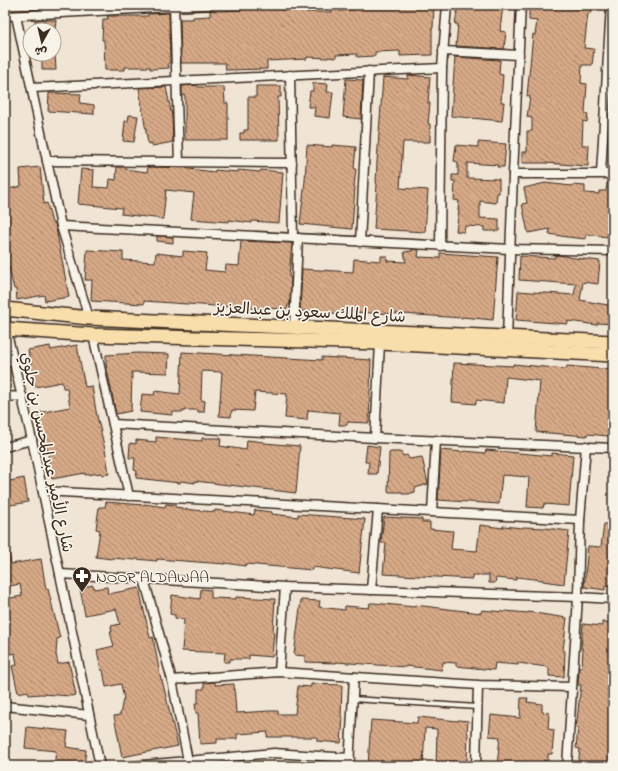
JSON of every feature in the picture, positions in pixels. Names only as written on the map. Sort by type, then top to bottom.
[{"type":"main road","name":"شارع الملك سعود بن عبدالعزيز","points":[[5,309],[89,318],[613,342]]},
{"type":"main road","name":"شارع الملك سعود بن عبدالعزيز","points":[[6,329],[93,335],[380,343],[613,355]]},
{"type":"street","points":[[5,16],[209,5]]},
{"type":"street","points":[[440,246],[442,68],[447,5]]},
{"type":"street","points":[[507,338],[521,5]]},
{"type":"street","points":[[600,173],[611,5]]},
{"type":"street","points":[[174,6],[179,162]]},
{"type":"street","points":[[16,16],[61,226],[89,318]]},
{"type":"street","points":[[443,51],[519,56]]},
{"type":"street","points":[[32,88],[442,68]]},
{"type":"street","points":[[360,242],[369,71]]},
{"type":"street","points":[[290,75],[292,163],[296,238],[294,328]]},
{"type":"street","points":[[47,160],[292,163]]},
{"type":"street","points":[[513,174],[613,174]]},
{"type":"street","points":[[61,226],[440,246],[613,251]]},
{"type":"street","name":"شارع الأمير عبدالمحسن بن جلوي","points":[[5,309],[6,329],[23,397],[100,766]]},
{"type":"street","points":[[93,335],[129,496]]},
{"type":"street","points":[[376,438],[380,343]]},
{"type":"street","points":[[5,396],[23,397]]},
{"type":"street","points":[[113,424],[376,438],[613,448]]},
{"type":"street","points":[[5,447],[32,440]]},
{"type":"street","points":[[432,512],[436,440]]},
{"type":"street","points":[[567,766],[578,597],[580,520],[586,446]]},
{"type":"street","points":[[43,491],[580,520]]},
{"type":"street","points":[[372,590],[378,510]]},
{"type":"street","points":[[60,574],[285,587],[613,599]]},
{"type":"street","points":[[144,579],[172,680],[188,761]]},
{"type":"street","points":[[279,672],[285,587]]},
{"type":"street","points":[[172,680],[279,672],[478,685],[571,687]]},
{"type":"street","points":[[132,766],[274,753],[349,762],[354,677]]},
{"type":"street","points":[[476,766],[478,685]]},
{"type":"street","points":[[5,706],[89,715]]},
{"type":"lane","points":[[5,364],[15,363]]},
{"type":"lane","points":[[353,699],[477,707]]},
{"type":"building","points":[[396,5],[434,5],[432,55],[400,56],[400,51],[375,52],[375,56],[357,57],[357,54],[336,55],[336,58],[307,57],[307,59],[267,61],[267,69],[226,70],[225,63],[181,63],[180,19],[193,19],[193,17],[210,16],[210,10],[217,11],[242,10],[242,8],[261,8],[288,10],[288,8],[306,9],[306,12],[332,12],[332,7],[338,7],[339,11],[354,10],[354,7],[397,6]]},
{"type":"building","points":[[458,5],[503,5],[500,31],[506,32],[504,49],[456,46],[458,24],[455,24]]},
{"type":"building","points":[[529,5],[592,5],[591,13],[588,13],[584,48],[594,49],[592,65],[582,65],[581,83],[587,84],[585,113],[588,114],[587,122],[583,121],[582,145],[589,145],[588,166],[522,163],[522,152],[527,152],[527,131],[532,131],[532,118],[527,117],[530,96],[527,96],[533,34],[535,35],[537,21],[529,20]]},
{"type":"building","points":[[169,13],[169,68],[150,69],[150,67],[125,67],[125,70],[105,70],[104,40],[102,40],[103,19],[108,19],[107,16],[148,16],[148,14]]},
{"type":"building","points":[[35,20],[56,20],[56,22],[35,22]]},
{"type":"building","points":[[455,57],[500,60],[499,74],[503,75],[501,102],[504,102],[502,121],[451,116]]},
{"type":"building","points":[[42,62],[56,62],[56,70],[42,70]]},
{"type":"building","points":[[408,75],[430,77],[428,124],[430,124],[430,142],[403,142],[400,188],[428,190],[425,232],[374,229],[383,77],[408,79]]},
{"type":"building","points":[[346,79],[363,80],[361,119],[343,117]]},
{"type":"building","points":[[313,83],[328,84],[327,92],[333,92],[330,118],[314,116],[315,107],[308,107],[310,91],[313,91]]},
{"type":"building","points":[[197,85],[198,87],[224,87],[225,103],[228,103],[228,140],[185,140],[185,96],[182,95],[182,86]]},
{"type":"building","points":[[256,86],[281,86],[281,97],[278,97],[279,140],[240,140],[240,133],[244,133],[244,130],[248,130],[248,97],[256,97]]},
{"type":"building","points":[[166,87],[172,116],[173,142],[152,146],[152,143],[148,144],[139,88]]},
{"type":"building","points":[[49,93],[81,94],[80,103],[94,105],[94,114],[48,111]]},
{"type":"building","points":[[129,115],[138,116],[134,142],[123,141],[125,121],[128,121]]},
{"type":"building","points":[[478,142],[506,144],[504,167],[497,167],[498,165],[467,163],[467,178],[499,179],[499,193],[497,193],[496,203],[480,201],[480,218],[499,219],[499,231],[484,231],[484,227],[465,226],[464,232],[456,231],[459,201],[454,200],[455,181],[452,181],[452,175],[458,175],[458,162],[454,161],[456,145],[478,147]]},
{"type":"building","points":[[307,145],[356,147],[352,229],[300,224]]},
{"type":"building","points":[[40,167],[44,204],[47,203],[52,223],[55,223],[69,297],[45,301],[44,295],[17,300],[16,289],[14,289],[9,267],[7,268],[5,259],[5,190],[21,186],[20,169]]},
{"type":"building","points":[[117,167],[125,167],[125,169],[147,172],[148,167],[190,168],[189,169],[215,172],[215,170],[260,172],[261,170],[283,172],[279,223],[252,221],[252,223],[229,220],[229,222],[191,219],[194,193],[166,190],[163,219],[121,214],[122,208],[78,204],[81,169],[94,170],[93,187],[109,188],[110,179],[116,180]]},
{"type":"building","points":[[545,183],[585,186],[585,193],[599,194],[599,191],[606,191],[607,183],[613,184],[608,237],[586,234],[586,239],[567,237],[549,234],[550,229],[528,233],[522,204],[527,203],[524,188]]},
{"type":"building","points":[[157,236],[173,237],[173,243],[157,241]]},
{"type":"building","points":[[241,241],[292,243],[289,277],[291,278],[290,305],[288,305],[287,309],[259,309],[144,301],[144,304],[91,301],[92,280],[85,280],[87,250],[123,252],[123,260],[155,262],[156,253],[183,256],[183,251],[207,253],[205,270],[225,272],[226,265],[239,266]]},
{"type":"building","points":[[412,249],[419,250],[418,257],[440,258],[440,253],[498,257],[493,320],[403,314],[345,312],[345,314],[300,311],[302,269],[353,272],[354,259],[381,261],[381,256],[387,256],[387,261],[406,262],[404,252],[412,251]]},
{"type":"building","points":[[555,255],[600,261],[598,284],[583,282],[580,300],[613,306],[613,324],[597,323],[597,325],[568,321],[568,324],[516,320],[518,291],[574,295],[576,284],[519,280],[520,256],[555,258]]},
{"type":"building","points":[[77,345],[85,387],[92,386],[109,474],[102,475],[102,473],[85,475],[85,473],[52,479],[47,447],[44,448],[41,437],[43,437],[38,413],[70,407],[67,388],[63,388],[62,382],[35,387],[28,350],[50,346],[51,350]]},
{"type":"building","points":[[182,352],[322,360],[322,357],[371,360],[369,423],[347,422],[347,425],[339,425],[340,413],[308,410],[307,420],[285,418],[287,394],[255,392],[253,411],[232,410],[231,417],[219,416],[222,372],[202,371],[201,400],[205,401],[204,412],[198,412],[198,410],[184,410],[184,412],[172,412],[172,415],[140,412],[142,394],[154,395],[155,391],[180,394]]},
{"type":"building","points":[[138,353],[169,354],[168,373],[132,372],[131,411],[116,414],[106,364],[106,355]]},
{"type":"building","points":[[454,363],[513,366],[513,364],[566,369],[567,366],[613,370],[613,421],[610,421],[609,436],[587,434],[587,436],[536,432],[540,381],[506,377],[504,403],[476,400],[476,404],[452,402]]},
{"type":"building","points":[[156,437],[202,441],[202,438],[221,438],[220,446],[246,450],[247,440],[300,446],[296,493],[195,481],[195,483],[181,481],[180,483],[136,478],[137,471],[134,470],[135,458],[129,458],[130,443],[136,444],[136,440],[156,442]]},
{"type":"building","points":[[367,445],[380,447],[377,474],[368,474],[369,462],[365,462]]},
{"type":"building","points":[[441,450],[485,453],[486,450],[552,456],[552,453],[573,455],[569,506],[544,504],[543,508],[527,507],[529,477],[502,475],[499,504],[438,500]]},
{"type":"building","points":[[401,452],[403,456],[407,455],[409,459],[422,457],[428,484],[415,488],[415,492],[408,494],[402,494],[402,492],[388,492],[389,453]]},
{"type":"building","points":[[24,478],[28,502],[5,506],[5,482]]},
{"type":"building","points":[[106,502],[144,504],[165,507],[166,504],[175,505],[175,507],[183,509],[215,512],[215,510],[254,515],[255,510],[272,512],[272,514],[298,517],[298,514],[365,519],[359,573],[312,567],[312,570],[246,564],[245,566],[225,563],[157,559],[157,561],[112,559],[96,557],[100,530],[96,529],[99,507],[105,507]]},
{"type":"building","points":[[384,517],[422,519],[422,522],[430,522],[430,529],[453,531],[451,549],[477,551],[480,525],[503,528],[503,526],[546,528],[569,531],[564,584],[516,577],[516,580],[496,578],[495,583],[489,583],[489,575],[472,575],[472,579],[383,574],[386,543],[381,543]]},
{"type":"building","points":[[604,524],[611,524],[609,534],[613,534],[613,587],[605,586],[605,590],[584,587],[588,546],[601,547]]},
{"type":"building","points":[[5,547],[8,547],[11,564],[41,559],[46,589],[48,589],[60,638],[57,639],[56,654],[58,664],[69,662],[76,695],[29,695],[28,691],[18,693],[12,666],[17,665],[15,653],[9,654],[7,642],[5,642],[5,599],[22,596],[20,584],[5,587]]},
{"type":"building","points":[[93,585],[94,589],[107,587],[108,594],[139,588],[150,638],[153,637],[161,680],[178,746],[122,757],[114,716],[120,715],[124,699],[121,684],[106,687],[97,650],[114,646],[110,632],[112,632],[111,626],[120,624],[116,609],[85,615],[80,588]]},
{"type":"building","points":[[201,589],[211,590],[211,598],[236,599],[236,597],[275,599],[272,657],[249,655],[249,659],[230,659],[230,662],[224,662],[225,653],[182,651],[184,619],[175,618],[175,615],[170,614],[172,595],[200,599]]},
{"type":"building","points":[[301,600],[320,601],[319,607],[345,610],[345,606],[369,608],[370,603],[374,603],[415,607],[415,605],[481,613],[482,610],[528,612],[567,618],[563,650],[565,651],[564,677],[549,676],[549,668],[547,667],[518,663],[518,665],[495,663],[494,670],[456,666],[456,663],[443,662],[442,670],[406,666],[336,662],[305,662],[305,656],[294,655]]},
{"type":"building","points":[[602,622],[613,623],[613,766],[578,766],[580,749],[576,748],[578,728],[576,728],[581,685],[578,685],[579,667],[582,667],[583,649],[581,649],[583,624],[602,626]]},
{"type":"building","points":[[215,682],[215,685],[234,684],[236,713],[278,711],[278,714],[295,714],[298,686],[311,687],[311,684],[342,685],[341,717],[343,717],[341,743],[317,741],[317,737],[267,737],[268,732],[237,734],[237,739],[217,739],[217,743],[200,744],[198,713],[196,713],[195,703],[198,703],[198,689],[204,689],[204,683]]},
{"type":"building","points":[[521,698],[528,698],[527,702],[542,704],[542,712],[549,713],[548,729],[554,730],[552,754],[548,754],[548,761],[544,760],[544,766],[497,766],[500,737],[489,736],[491,715],[520,718]]},
{"type":"building","points":[[418,717],[468,721],[467,762],[446,761],[446,766],[436,766],[437,729],[425,728],[423,766],[368,766],[371,720],[417,723]]},
{"type":"building","points":[[27,727],[68,731],[66,747],[86,750],[84,766],[54,766],[56,751],[25,748]]},
{"type":"place","name":"NOOR ALDAWAA","points":[[82,593]]}]
